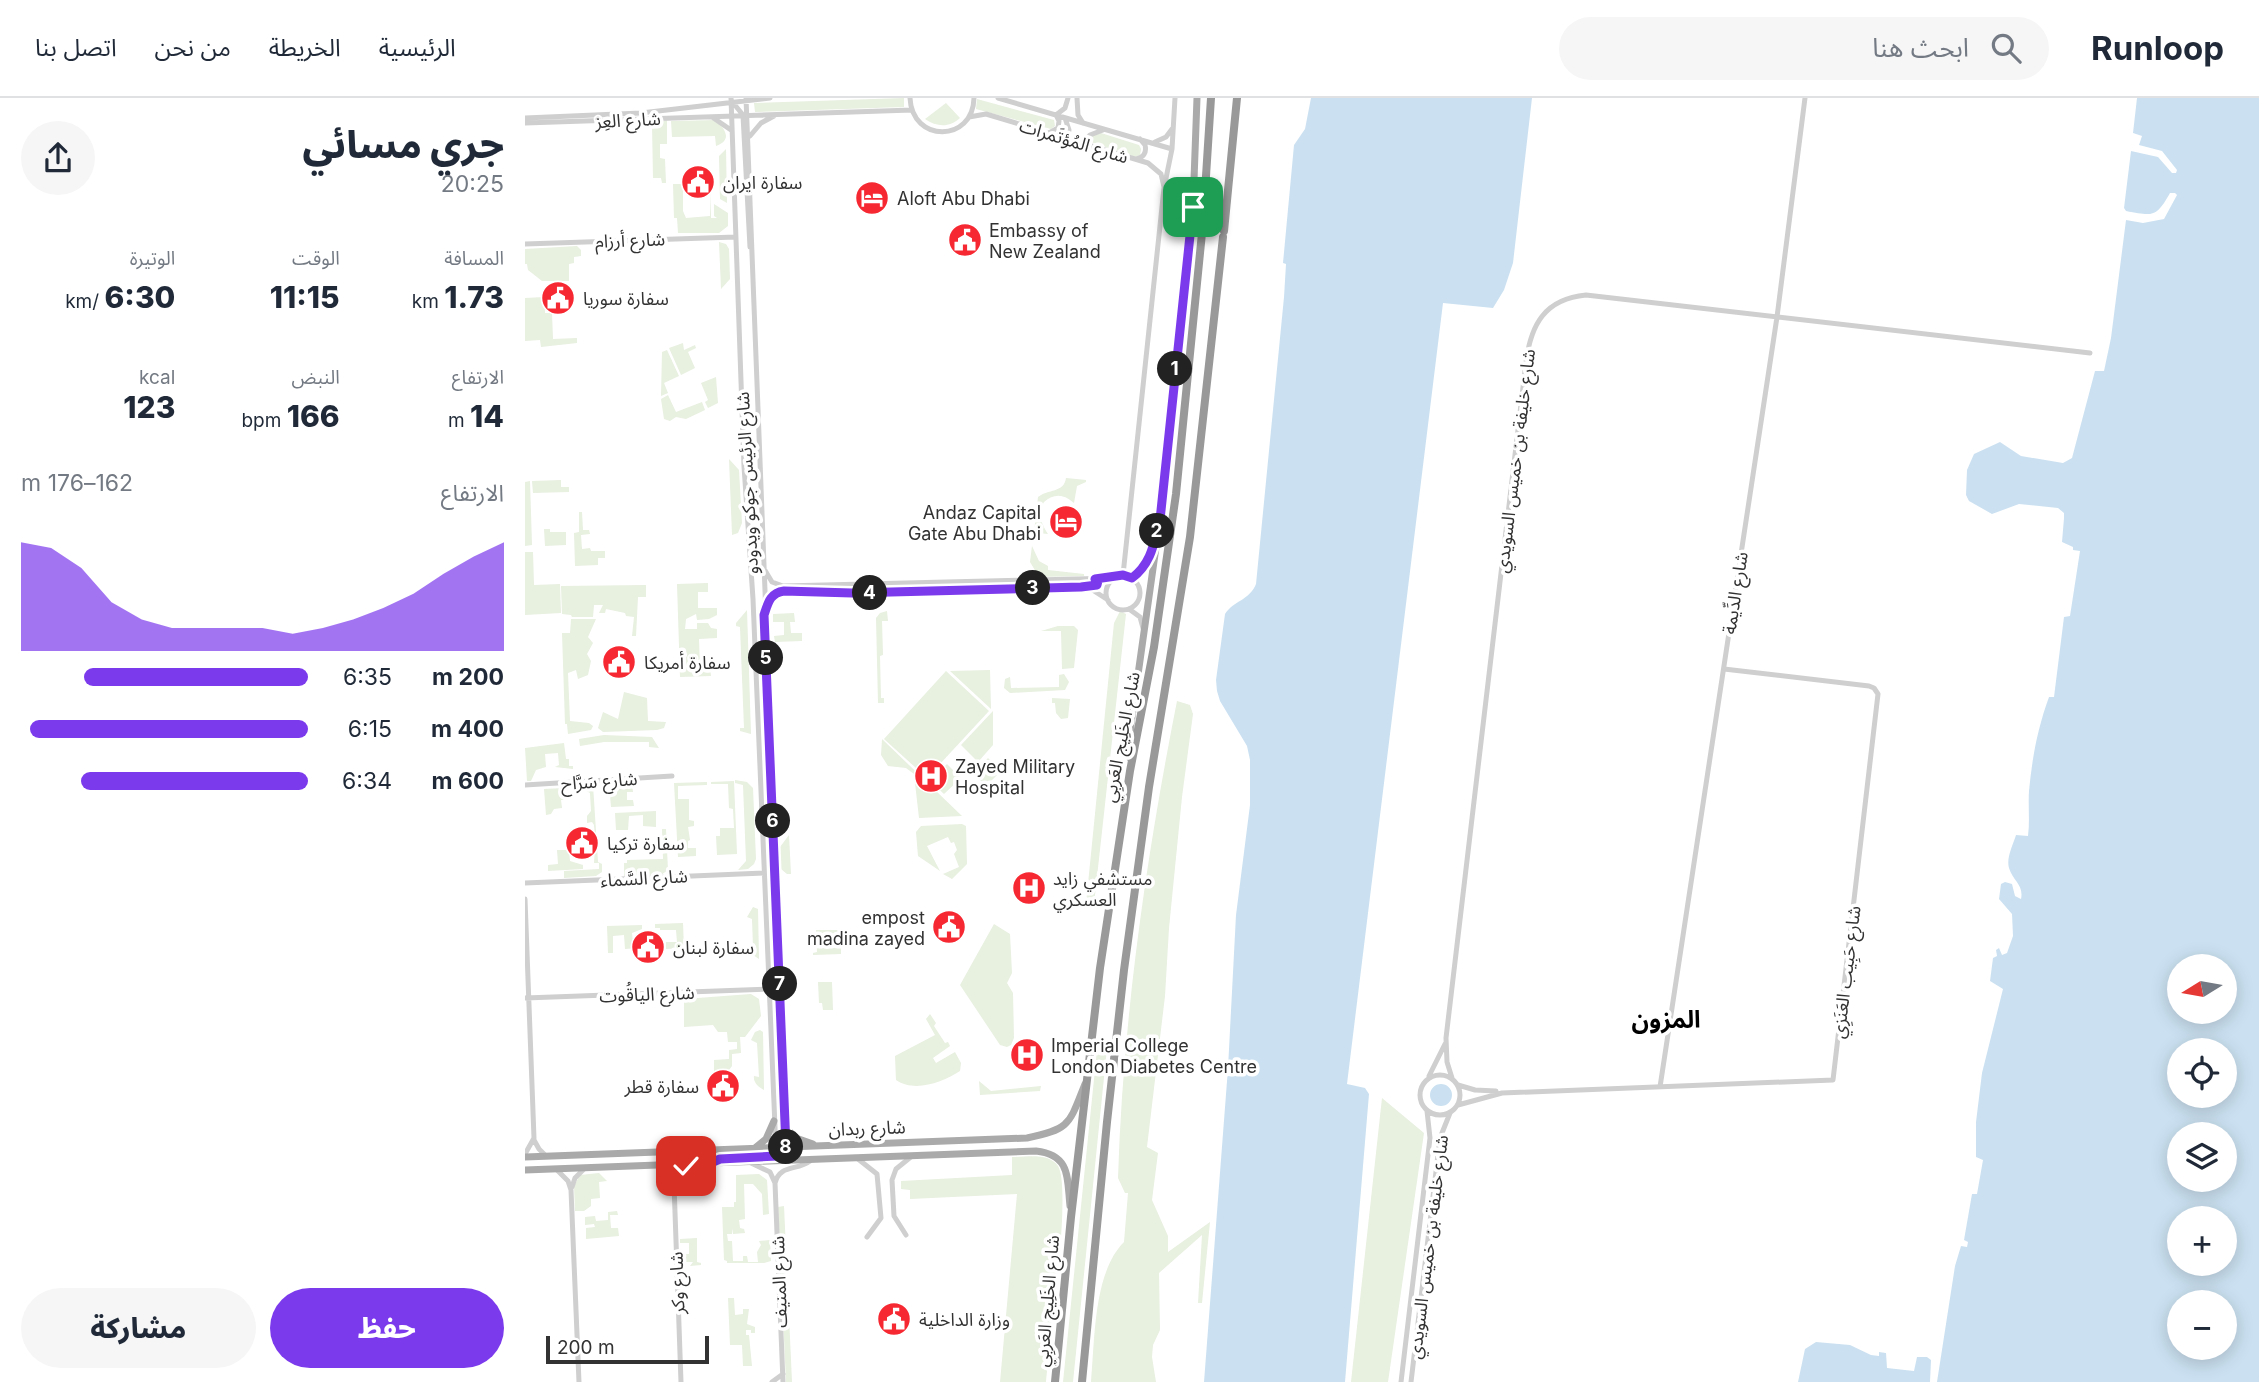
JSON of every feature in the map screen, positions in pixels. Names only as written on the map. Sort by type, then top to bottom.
[{"type":"highway","name":"شارع الخَلِيج العَربِي","points":[[1055,1382],[1100,968],[1130,771],[1154,647],[1176,494],[1203,223],[1211,98]]},
{"type":"highway","name":"شارع الخَلِيج العَربِي","points":[[1082,1382],[1124,970],[1149,787],[1190,537],[1237,98]]},
{"type":"main road","points":[[1130,771],[1131,724],[1160,520],[1193,207],[1195,98]]},
{"type":"main road","name":"شارع ربدان","points":[[525,1170],[751,1163],[777,1155],[786,1147],[1027,1138],[1057,1132],[1065,1125],[1072,1116],[1089,1073]]},
{"type":"main road","points":[[755,1148],[766,1139],[774,1121]]},
{"type":"main road","points":[[786,1128],[796,1138],[820,1146]]},
{"type":"main road","points":[[1027,1138],[1043,1138],[1046,1144],[1037,1151]]},
{"type":"main road","name":"شارع ربدان","points":[[525,1156],[755,1148],[777,1155],[787,1162],[1037,1151]]},
{"type":"main road","points":[[1037,1151],[1049,1153],[1063,1164],[1067,1176],[1071,1217]]},
{"type":"main road","points":[[706,1165],[720,1159],[777,1155]]},
{"type":"street","points":[[711,105],[720,98]]},
{"type":"street","points":[[731,100],[770,98]]},
{"type":"street","points":[[910,98],[912,110],[921,124],[937,131],[955,129],[969,117],[974,98]]},
{"type":"street","name":"شارع المُؤتَمرات","points":[[998,98],[1172,149]]},
{"type":"street","points":[[1049,133],[1058,128],[1056,115],[1065,108],[1067,98]]},
{"type":"street","points":[[1077,98],[1078,115],[1083,122]]},
{"type":"street","points":[[1123,575],[1164,188],[1172,149],[1175,98]]},
{"type":"street","name":"شارع الدِّيمة","points":[[1660,1087],[1777,317],[1805,98]]},
{"type":"street","points":[[731,100],[745,115],[748,239],[753,253]]},
{"type":"street","name":"شارع العِز","points":[[525,118],[641,113],[731,100]]},
{"type":"street","name":"شارع الرئيس جوكو ويدودو","points":[[731,100],[744,466],[753,592],[777,1155]]},
{"type":"street","name":"شارع الرئيس جوكو ويدودو","points":[[746,100],[787,1162]]},
{"type":"street","points":[[731,115],[912,110]]},
{"type":"street","points":[[749,139],[761,123],[780,114]]},
{"type":"street","name":"شارع المُؤتَمرات","points":[[969,117],[986,114],[1136,159],[1157,169],[1164,188]]},
{"type":"street","points":[[710,115],[731,130]]},
{"type":"street","name":"شارع العِز","points":[[525,123],[731,115]]},
{"type":"street","points":[[1065,118],[1069,130],[1067,139]]},
{"type":"street","points":[[1151,142],[1166,137],[1173,126]]},
{"type":"street","points":[[1082,143],[1090,135],[1106,129]]},
{"type":"street","points":[[1136,159],[1142,157],[1146,149],[1139,138]]},
{"type":"street","name":"شارع أرزام","points":[[525,244],[736,237]]},
{"type":"street","name":"شارع خليفة بن خميس السويدي","points":[[1452,1078],[1447,1062],[1447,1038],[1526,362],[1532,331],[1539,320],[1552,307],[1568,298],[1586,295],[2090,353]]},
{"type":"street","points":[[1132,578],[1148,562],[1160,520]]},
{"type":"street","points":[[762,564],[772,582],[783,586],[1095,579],[1123,575],[1132,578],[1139,586],[1138,602],[1129,609]]},
{"type":"street","points":[[1108,600],[1107,586],[1115,578]]},
{"type":"street","points":[[764,615],[773,595],[784,591],[852,593],[1075,587],[1095,585],[1098,583],[1095,579]]},
{"type":"street","points":[[1075,587],[1091,589],[1115,608],[1129,609],[1141,620],[1142,648]]},
{"type":"street","name":"شارع حَبِيب العَنَزِي","points":[[1458,1085],[1502,1093],[1833,1080],[1878,694],[1869,686],[1724,670]]},
{"type":"street","name":"شارع سَرَّاح","points":[[525,785],[672,776]]},
{"type":"street","name":"شارع السَّماء","points":[[525,883],[764,873]]},
{"type":"street","points":[[525,899],[534,1140],[539,1150],[547,1157]]},
{"type":"street","name":"شارع الياقُوت","points":[[527,998],[768,989]]},
{"type":"street","name":"شارع خليفة بن خميس السويدي","points":[[1428,1078],[1447,1038]]},
{"type":"street","points":[[1438,1074],[1452,1078],[1461,1095],[1458,1105],[1450,1113],[1436,1115],[1427,1111],[1420,1094],[1422,1085],[1428,1078],[1438,1074]]},
{"type":"street","name":"شارع حَبِيب العَنَزِي","points":[[1458,1105],[1502,1093]]},
{"type":"street","points":[[773,1099],[785,1098]]},
{"type":"street","name":"شارع خليفة بن خميس السويدي","points":[[1401,1382],[1430,1138],[1427,1111]]},
{"type":"street","name":"شارع خليفة بن خميس السويدي","points":[[1412,1382],[1440,1138],[1450,1113]]},
{"type":"street","points":[[525,1156],[534,1140]]},
{"type":"street","points":[[906,1234],[894,1218],[893,1187],[895,1171],[912,1156]]},
{"type":"street","points":[[858,1159],[875,1171],[880,1188],[881,1218],[867,1237]]},
{"type":"street","points":[[775,1183],[778,1174],[783,1170],[802,1166],[810,1161]]},
{"type":"street","points":[[751,1163],[770,1172],[775,1183]]},
{"type":"street","points":[[674,1184],[678,1173],[686,1166]]},
{"type":"street","points":[[658,1167],[668,1174],[674,1184]]},
{"type":"street","points":[[571,1190],[575,1178],[584,1169]]},
{"type":"street","points":[[557,1170],[568,1181],[571,1190],[579,1382]]},
{"type":"street","name":"شارع المنيف","points":[[775,1183],[783,1382]]},
{"type":"street","name":"شارع وكر","points":[[674,1184],[681,1382]]},
{"type":"street","points":[[880,1188],[893,1187]]},
{"type":"street","points":[[881,1218],[894,1218]]},
{"type":"street","points":[[772,1382],[783,1374]]},
{"type":"green space","points":[[904,98],[904,107],[755,112],[754,103]]},
{"type":"green space","points":[[977,99],[1054,120],[1055,126],[1051,129],[976,109]]},
{"type":"green space","points":[[946,103],[960,118],[943,125],[925,119]]},
{"type":"green space","points":[[667,120],[667,144],[660,144],[660,158],[665,159],[666,183],[662,183],[661,178],[653,178],[652,124]]},
{"type":"green space","points":[[716,120],[726,138],[716,146],[715,136],[672,137],[671,121]]},
{"type":"green space","points":[[1101,133],[1139,145],[1140,155],[1134,157],[1088,141],[1094,134]]},
{"type":"green space","points":[[726,149],[727,203],[720,199],[719,156]]},
{"type":"green space","points":[[673,184],[683,184],[683,211],[686,218],[710,216],[711,192],[711,218],[717,218],[714,216],[714,204],[728,213],[728,226],[719,233],[678,233],[677,218],[674,218]]},
{"type":"green space","points":[[719,242],[726,244],[729,249],[730,279],[721,289]]},
{"type":"green space","points":[[577,246],[581,250],[581,256],[574,257],[574,263],[569,264],[569,281],[542,281],[528,270],[525,264],[525,249]]},
{"type":"green space","points":[[544,297],[545,313],[552,313],[553,339],[577,338],[577,343],[541,347],[540,340],[525,341],[525,298]]},
{"type":"green space","points":[[683,343],[684,350],[695,345],[696,348],[688,352],[695,368],[681,375],[669,348]]},
{"type":"green space","points":[[667,350],[679,376],[664,383],[668,393],[661,396],[662,352]]},
{"type":"green space","points":[[716,377],[718,403],[708,408],[705,402],[708,400],[701,383]]},
{"type":"green space","points":[[668,395],[676,412],[702,402],[705,410],[686,419],[664,419],[661,399]]},
{"type":"green space","points":[[729,459],[739,470],[742,523],[738,533],[732,535]]},
{"type":"green space","points":[[1066,478],[1086,482],[1077,486],[1074,503],[1059,496],[1044,502],[1041,518],[1048,534],[1039,533],[1033,541],[1038,497],[1062,486]]},
{"type":"green space","points":[[561,480],[561,487],[569,487],[569,492],[533,493],[532,481]]},
{"type":"green space","points":[[530,481],[532,545],[525,546],[525,482]]},
{"type":"green space","points":[[579,512],[582,512],[583,530],[589,530],[590,534],[581,535],[582,549],[605,551],[605,558],[598,558],[598,565],[575,566],[574,533],[579,532]]},
{"type":"green space","points":[[544,529],[550,529],[550,532],[566,532],[566,545],[545,546]]},
{"type":"green space","points":[[1032,546],[1039,561],[1048,566],[1048,570],[1084,576],[1039,577],[1030,562]]},
{"type":"green space","points":[[525,552],[533,552],[534,585],[560,584],[561,613],[525,615]]},
{"type":"green space","points":[[708,583],[708,592],[698,592],[698,608],[717,608],[717,615],[697,620],[696,614],[686,619],[685,629],[697,629],[697,623],[708,623],[711,628],[717,629],[717,638],[699,639],[700,668],[710,668],[711,676],[680,677],[677,584]]},
{"type":"green space","points":[[646,585],[646,597],[638,597],[636,636],[632,636],[634,617],[606,609],[605,613],[599,613],[603,605],[594,605],[593,617],[562,614],[561,586]]},
{"type":"green space","points":[[747,610],[751,734],[740,731],[740,728],[744,728],[740,627],[736,626]]},
{"type":"green space","points":[[887,611],[888,621],[882,621],[883,655],[880,656],[881,698],[884,698],[884,703],[878,703],[876,618]]},
{"type":"green space","points":[[1120,611],[1126,614],[1094,904],[1090,908],[1086,904],[1114,623]]},
{"type":"green space","points":[[794,613],[795,622],[790,622],[791,633],[802,633],[802,641],[775,642],[774,636],[784,635],[784,622],[773,622],[773,614]]},
{"type":"green space","points":[[571,619],[596,619],[588,637],[593,643],[587,654],[591,661],[588,675],[578,679],[576,670],[568,673],[570,721],[593,726],[591,730],[568,734],[565,724],[562,633],[570,633]]},
{"type":"green space","points":[[1058,626],[1074,626],[1078,630],[1074,668],[1062,669],[1061,631],[1041,631]]},
{"type":"green space","points":[[990,670],[991,709],[950,671]]},
{"type":"green space","points":[[946,671],[989,711],[927,778],[884,739]]},
{"type":"green space","points":[[1064,674],[1069,682],[1065,690],[1010,693],[1004,688],[1005,679],[1010,677],[1011,688],[1059,687],[1059,675]]},
{"type":"green space","points":[[624,692],[647,698],[648,721],[666,722],[664,728],[603,732],[598,728],[603,712],[618,719]]},
{"type":"green space","points":[[1052,698],[1070,699],[1068,718],[1061,719],[1056,713]]},
{"type":"green space","points":[[1177,701],[1190,705],[1193,714],[1182,797],[1165,996],[1147,1147],[1158,1153],[1152,1200],[1168,1236],[1168,1252],[1210,1222],[1202,1303],[1198,1303],[1202,1235],[1159,1273],[1160,1330],[1153,1345],[1152,1357],[1156,1382],[1091,1382],[1101,1289],[1106,1271],[1124,1242],[1128,1193],[1125,1193],[1118,1178],[1125,1058],[1146,879]]},
{"type":"green space","points":[[993,711],[993,745],[978,762],[961,745]]},
{"type":"green space","points":[[604,735],[652,737],[659,748],[649,747],[649,742],[604,742],[580,746],[579,739]]},
{"type":"green space","points":[[882,739],[962,816],[919,818],[914,774],[906,768],[888,766],[881,755]]},
{"type":"green space","points":[[564,743],[566,759],[569,759],[569,766],[573,766],[573,769],[555,767],[559,765],[558,753],[545,754],[546,767],[536,770],[531,781],[527,781],[525,748]]},
{"type":"green space","points":[[988,758],[1001,771],[986,786],[973,773]]},
{"type":"green space","points":[[947,764],[961,778],[944,794],[930,781]]},
{"type":"green space","points":[[735,780],[747,782],[753,788],[756,859],[748,869],[738,870],[746,861],[743,785],[735,783]]},
{"type":"green space","points":[[734,781],[737,854],[717,855],[716,836],[720,836],[720,828],[734,828],[733,809],[729,808],[728,784],[711,782]]},
{"type":"green space","points":[[707,782],[707,785],[678,786],[678,799],[689,799],[689,820],[694,821],[694,826],[688,827],[688,848],[696,848],[696,856],[678,857],[674,783]]},
{"type":"green space","points":[[609,784],[632,784],[633,792],[627,792],[627,800],[633,800],[634,806],[611,807]]},
{"type":"green space","points":[[593,785],[598,862],[602,864],[602,872],[596,876],[564,878],[564,871],[599,869],[599,863],[594,863],[595,846],[590,846],[590,838],[595,837],[594,825],[592,822],[587,823],[587,816],[591,811],[590,793],[583,789],[583,786]]},
{"type":"green space","points":[[564,788],[565,800],[561,800],[562,808],[554,809],[551,814],[546,815],[544,789]]},
{"type":"green space","points":[[656,811],[656,827],[643,826],[643,815],[629,816],[628,830],[616,830],[615,813]]},
{"type":"green space","points":[[921,826],[966,826],[967,864],[952,879],[943,874],[959,867],[954,854],[957,850],[954,842],[951,843],[948,837],[927,846],[940,871],[918,856],[916,832]]},
{"type":"green space","points":[[662,829],[666,829],[668,870],[661,875],[624,876],[624,863],[627,863],[627,860],[663,859]]},
{"type":"green space","points":[[789,835],[791,874],[787,874],[781,869],[780,847]]},
{"type":"green space","points":[[557,850],[569,850],[570,861],[583,865],[583,869],[548,871],[548,865],[558,864]]},
{"type":"green space","points":[[753,907],[758,909],[759,959],[750,953],[747,947],[753,947],[752,919],[747,917]]},
{"type":"green space","points":[[683,923],[684,948],[666,949],[666,942],[677,942],[676,930],[660,930],[655,928],[655,924]]},
{"type":"green space","points":[[994,924],[1010,934],[1012,973],[1007,983],[1013,993],[1014,1038],[1007,1047],[1000,1045],[960,985]]},
{"type":"green space","points":[[642,925],[642,929],[632,933],[637,948],[625,949],[624,935],[613,936],[613,953],[608,953],[607,926]]},
{"type":"green space","points":[[816,930],[841,930],[841,954],[813,955],[817,952]]},
{"type":"green space","points":[[818,982],[832,982],[833,1010],[823,1010],[822,1003],[819,1003]]},
{"type":"green space","points":[[751,994],[759,999],[761,1016],[745,1037],[740,1037],[741,1053],[732,1054],[732,1066],[729,1070],[714,1071],[714,1060],[729,1059],[729,1050],[737,1049],[737,1042],[728,1042],[727,1032],[718,1032],[713,1025],[684,1027],[684,999]]},
{"type":"green space","points":[[930,1014],[936,1023],[934,1026],[950,1046],[933,1058],[936,1063],[955,1052],[961,1063],[960,1071],[929,1085],[904,1084],[896,1080],[895,1056],[935,1035],[926,1019]]},
{"type":"green space","points":[[755,1032],[763,1032],[764,1090],[754,1080],[754,1076],[759,1077],[757,1043],[751,1040]]},
{"type":"green space","points":[[1107,1048],[1073,1382],[1063,1382],[1097,1050]]},
{"type":"green space","points":[[979,1081],[991,1091],[1041,1086],[1040,1091],[980,1095]]},
{"type":"green space","points":[[1382,1098],[1424,1133],[1388,1382],[1351,1382]]},
{"type":"green space","points":[[1037,1156],[1049,1159],[1058,1166],[1062,1180],[1061,1235],[1046,1382],[1000,1382],[1017,1194],[910,1199],[910,1190],[901,1189],[901,1181],[1012,1175],[1012,1157]]},
{"type":"green space","points":[[599,1173],[607,1181],[599,1182],[600,1198],[591,1199],[591,1206],[584,1211],[575,1211],[574,1186],[580,1175]]},
{"type":"green space","points":[[759,1174],[767,1180],[769,1214],[763,1215],[762,1194],[753,1184],[744,1184],[745,1219],[739,1220],[740,1228],[744,1229],[745,1233],[733,1234],[732,1228],[732,1234],[727,1234],[728,1241],[732,1241],[733,1261],[743,1261],[743,1256],[747,1256],[748,1262],[758,1262],[757,1252],[761,1245],[759,1241],[770,1240],[771,1261],[764,1263],[727,1263],[724,1260],[722,1207],[734,1207],[736,1175]]},
{"type":"green space","points":[[784,1206],[792,1382],[786,1382],[778,1207]]},
{"type":"green space","points":[[617,1211],[618,1215],[610,1215],[611,1228],[618,1228],[619,1236],[586,1239],[586,1228],[595,1227],[594,1224],[585,1225],[585,1217],[595,1216],[596,1221],[608,1220],[608,1212]]},
{"type":"green space","points":[[697,1238],[697,1262],[701,1265],[690,1266],[693,1262],[681,1262],[680,1254],[689,1254],[689,1243],[680,1243],[680,1239]]},
{"type":"green space","points":[[728,1298],[734,1298],[735,1315],[743,1314],[743,1309],[749,1309],[747,1324],[755,1327],[755,1333],[746,1330],[746,1335],[749,1335],[752,1366],[743,1366],[742,1345],[730,1345]]},
{"type":"water","points":[[1311,98],[1532,98],[1513,263],[1504,290],[1493,308],[1443,303],[1347,1084],[1365,1088],[1369,1094],[1345,1382],[1204,1382],[1228,1068],[1236,915],[1250,805],[1250,760],[1247,746],[1220,701],[1216,680],[1225,614],[1250,594],[1256,584],[1284,297],[1286,264],[1283,263],[1294,145],[1305,129]]},
{"type":"water","points":[[2137,98],[2259,98],[2259,1382],[1937,1382],[1955,1266],[1961,1246],[1967,1247],[1968,1242],[1964,1240],[1972,1194],[1977,1194],[1983,1160],[1976,1157],[1976,1122],[1982,1073],[2003,989],[1990,981],[1993,958],[1997,956],[1996,950],[1999,948],[2002,955],[2007,953],[2013,936],[2012,914],[1999,899],[2001,884],[2012,884],[2015,896],[2021,899],[2020,886],[2009,868],[2009,856],[2016,835],[2028,836],[2029,791],[2034,755],[2049,697],[2054,697],[2064,617],[2070,616],[2080,551],[2073,550],[2073,547],[2062,542],[2064,513],[2058,508],[2019,504],[1992,514],[1969,501],[1966,495],[1967,470],[1974,454],[2000,442],[2021,456],[2063,463],[2072,458],[2095,371],[2104,371],[2111,338],[2126,220],[2143,223],[2164,219],[2177,195],[2170,193],[2161,207],[2153,213],[2142,214],[2126,211],[2124,208],[2131,151],[2158,157],[2172,173],[2177,170],[2162,151],[2139,145],[2142,136],[2133,133]]},
{"type":"water","points":[[1441,1084],[1449,1087],[1452,1095],[1449,1103],[1441,1106],[1433,1103],[1430,1095],[1433,1087]]},
{"type":"water","points":[[1816,1342],[1850,1345],[1871,1355],[1886,1353],[1887,1368],[1914,1371],[1917,1357],[1927,1357],[1931,1360],[1930,1382],[1798,1382],[1805,1349]]},
{"type":"place","name":"سفارة ايران","points":[[698,182]]},
{"type":"place","name":"Aloft Abu Dhabi","points":[[872,198]]},
{"type":"place","name":"Embassy of New Zealand","points":[[965,240]]},
{"type":"place","name":"سفارة سوريا","points":[[558,298]]},
{"type":"place","name":"Andaz Capital Gate Abu Dhabi","points":[[1066,522]]},
{"type":"place","name":"سفارة أمريكا","points":[[619,662]]},
{"type":"place","name":"Zayed Military Hospital","points":[[931,776]]},
{"type":"place","name":"سفارة تركيا","points":[[582,843]]},
{"type":"place","name":"مستشفي زايد العسكري","points":[[1029,888]]},
{"type":"place","name":"empost madina zayed","points":[[949,927]]},
{"type":"place","name":"سفارة لبنان","points":[[648,947]]},
{"type":"place","name":"Imperial College London Diabetes Centre","points":[[1027,1055]]},
{"type":"place","name":"سفارة قطر","points":[[723,1086]]},
{"type":"place","name":"وزارة الداخلية","points":[[894,1319]]},
{"type":"district","name":"المزون","points":[[1666,1019]]},
{"type":"route","points":[[686,1166],[706,1165],[720,1159],[777,1156],[786,1147],[764,615],[770,598],[784,591],[852,593],[1081,587],[1097,585],[1098,581],[1095,579],[1123,575],[1132,578],[1145,568],[1160,520],[1193,207]]}]
